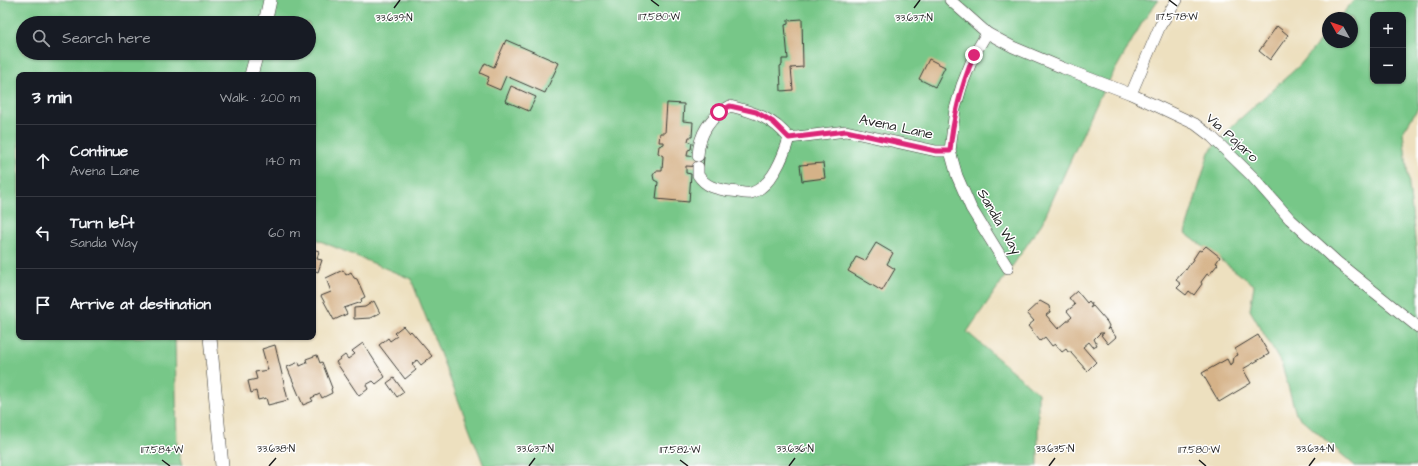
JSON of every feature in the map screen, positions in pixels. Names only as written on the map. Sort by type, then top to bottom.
[{"type":"street","points":[[267,16],[270,0]]},
{"type":"street","name":"Via Pajaro","points":[[950,0],[987,33],[1063,68],[1131,94],[1195,124],[1212,137],[1252,176],[1290,218],[1337,262],[1418,326]]},
{"type":"street","points":[[1131,94],[1160,26],[1177,0]]},
{"type":"street","name":"Sandia Way","points":[[987,33],[974,55],[962,85],[955,109],[950,151],[957,176],[971,208],[1008,268]]},
{"type":"street","points":[[252,72],[255,60]]},
{"type":"street","points":[[730,106],[756,112],[773,122],[789,138],[783,157],[772,176],[760,188],[751,193],[720,190],[709,187],[698,175],[698,144],[705,127],[719,112],[730,106]]},
{"type":"street","name":"Avena Lane","points":[[789,138],[846,131],[936,151],[950,151]]},
{"type":"street","points":[[210,340],[222,466]]},
{"type":"green space","points":[[0,0],[1158,0],[1142,23],[1098,100],[1042,223],[967,332],[1038,393],[1038,466],[484,466],[411,279],[316,239],[316,72],[16,72],[16,340],[175,340],[177,447],[182,466],[0,466]]},
{"type":"green space","points":[[1354,0],[1418,0],[1418,108],[1403,132],[1418,265],[1418,466],[1355,466],[1296,414],[1282,365],[1250,310],[1254,285],[1185,233],[1209,152],[1232,126],[1300,65],[1322,38],[1322,48],[1358,48],[1358,12],[1344,12]]},
{"type":"building","points":[[802,19],[803,67],[791,68],[793,90],[781,91],[780,66],[782,65],[782,59],[788,59],[785,25],[788,24],[788,20]]},
{"type":"building","points":[[1277,26],[1288,35],[1270,60],[1259,51]]},
{"type":"building","points":[[506,40],[559,63],[545,93],[506,76],[500,90],[486,84],[489,77],[480,73],[485,63],[494,67]]},
{"type":"building","points":[[929,59],[945,67],[935,87],[919,79]]},
{"type":"building","points":[[511,86],[536,97],[529,111],[505,101]]},
{"type":"building","points":[[667,103],[684,104],[683,121],[693,122],[692,137],[689,137],[688,141],[692,143],[691,149],[688,150],[687,156],[704,157],[703,167],[686,166],[686,173],[691,174],[689,202],[656,199],[658,182],[654,180],[653,175],[656,171],[662,171],[663,156],[658,153],[659,146],[664,144],[664,142],[659,142],[660,133],[665,133]]},
{"type":"building","points":[[823,163],[825,178],[802,181],[800,165]]},
{"type":"building","points":[[876,243],[893,253],[887,264],[895,269],[882,291],[848,271],[856,257],[865,261]]},
{"type":"building","points":[[1206,246],[1220,257],[1216,263],[1218,264],[1209,275],[1207,274],[1194,295],[1189,291],[1186,295],[1177,288],[1181,284],[1176,280],[1185,269],[1186,270],[1199,250],[1201,251]]},
{"type":"building","points":[[316,250],[319,251],[317,259],[322,260],[318,272],[316,271]]},
{"type":"building","points":[[343,270],[346,275],[351,272],[354,278],[357,279],[365,297],[361,299],[362,302],[344,308],[347,314],[334,320],[321,296],[331,292],[326,278]]},
{"type":"building","points":[[1077,291],[1087,303],[1089,301],[1092,305],[1090,308],[1093,306],[1107,322],[1109,326],[1107,330],[1109,328],[1116,337],[1108,344],[1101,335],[1104,333],[1100,333],[1094,339],[1097,345],[1093,347],[1089,342],[1083,347],[1096,362],[1087,371],[1071,353],[1072,352],[1068,352],[1066,349],[1062,352],[1055,344],[1052,346],[1045,337],[1040,341],[1028,326],[1034,321],[1027,313],[1040,301],[1049,306],[1050,312],[1046,315],[1058,329],[1072,317],[1067,311],[1075,305],[1069,298]]},
{"type":"building","points":[[374,301],[380,313],[370,318],[354,319],[354,308],[365,307]]},
{"type":"building","points":[[403,326],[409,333],[411,331],[432,356],[421,365],[417,360],[412,364],[416,370],[405,379],[379,345],[388,338],[390,341],[397,336],[394,333]]},
{"type":"building","points":[[1258,335],[1269,354],[1243,369],[1251,383],[1219,402],[1202,373],[1227,359],[1230,365],[1233,363],[1234,357],[1238,355],[1235,349]]},
{"type":"building","points":[[363,343],[385,377],[376,384],[373,381],[366,385],[368,389],[359,396],[336,362],[345,355],[348,359],[355,354],[352,351]]},
{"type":"building","points":[[275,345],[288,400],[268,405],[266,398],[258,400],[256,391],[251,393],[248,381],[257,379],[255,372],[268,370],[262,349]]},
{"type":"building","points":[[317,355],[320,363],[322,362],[332,388],[332,393],[322,398],[320,394],[311,398],[313,401],[303,405],[287,367],[299,362],[300,366],[307,363],[306,359]]},
{"type":"building","points":[[394,378],[404,392],[397,397],[387,383]]},
{"type":"route","points":[[719,112],[730,106],[756,112],[782,129],[789,138],[846,131],[936,151],[950,151],[955,109],[962,85],[974,55]]}]
